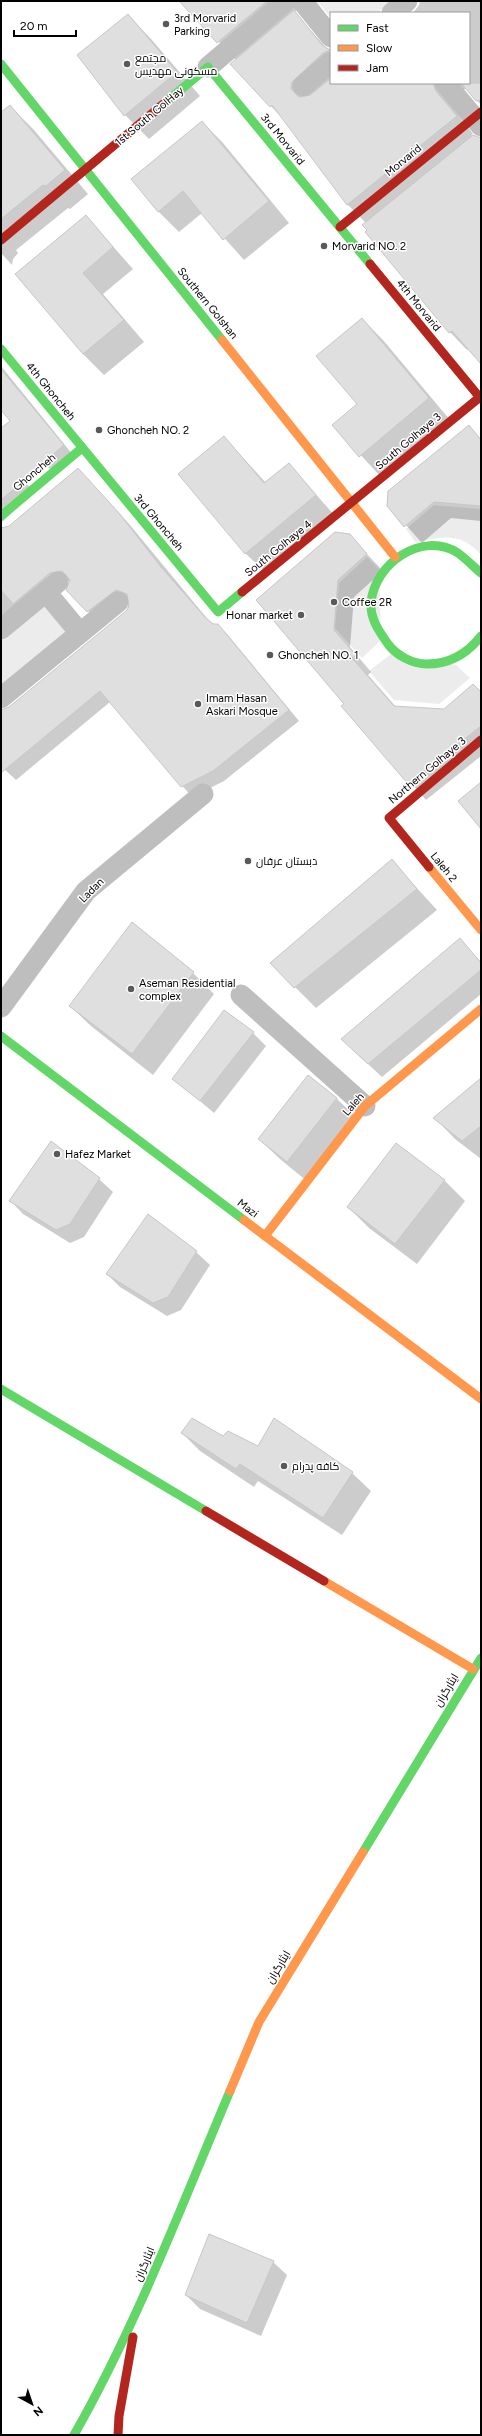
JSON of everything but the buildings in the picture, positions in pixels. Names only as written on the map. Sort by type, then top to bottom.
[{"type":"street","name":"1st South GolHay","points":[[1,240],[286,1]]},
{"type":"street","points":[[302,1],[330,36]]},
{"type":"street","points":[[393,12],[407,1]]},
{"type":"street","points":[[303,86],[330,63]]},
{"type":"street","name":"Southern Golshan","points":[[1,64],[396,557]]},
{"type":"street","name":"3rd Morvarid","points":[[208,67],[340,228]]},
{"type":"street","points":[[446,84],[479,119]]},
{"type":"street","name":"Morvarid","points":[[340,228],[479,119]]},
{"type":"street","name":"4th Morvarid","points":[[340,228],[480,398]]},
{"type":"street","name":"4th Ghoncheh","points":[[1,349],[82,448]]},
{"type":"street","name":"South Golhaye 3","points":[[352,502],[480,398]]},
{"type":"street","name":"Ghoncheh","points":[[1,516],[82,448]]},
{"type":"street","name":"3rd Ghoncheh","points":[[82,448],[218,612]]},
{"type":"street","name":"South Golhaye 4","points":[[218,612],[352,502]]},
{"type":"street","points":[[481,573],[471,560],[454,550],[435,545],[416,547],[396,557],[383,569],[374,586],[371,606],[375,625],[384,642],[399,656],[411,661],[437,664],[456,659],[475,649],[481,636]]},
{"type":"street","points":[[4,621],[52,587],[80,632]]},
{"type":"street","points":[[1,698],[118,602]]},
{"type":"street","name":"Northern Golhaye 3","points":[[389,818],[481,740]]},
{"type":"street","name":"Ladan","points":[[1,1007],[86,891],[203,794]]},
{"type":"street","name":"Laleh 2","points":[[389,818],[481,930]]},
{"type":"street","points":[[241,995],[365,1106]]},
{"type":"street","name":"Laleh","points":[[265,1236],[365,1106],[481,1009]]},
{"type":"street","name":"Mazi","points":[[1,1036],[481,1399]]},
{"type":"street","points":[[1,1389],[473,1669]]},
{"type":"street","name":"ایثارگران","points":[[74,2435],[95,2398],[137,2310],[259,2022],[481,1658]]},
{"type":"street","name":"ایثارگران","points":[[118,2435],[119,2416],[137,2310]]},
{"type":"shaded area","points":[[317,1],[392,1],[378,12],[330,12],[330,17]]},
{"type":"shaded area","points":[[434,505],[481,509],[481,555],[466,542],[459,539],[443,538],[416,543],[406,529]]},
{"type":"shaded area","points":[[367,557],[379,569],[381,640],[362,658],[335,628],[339,583]]},
{"type":"shaded area","points":[[44,599],[74,633],[1,694],[1,634]]},
{"type":"shaded area","points":[[391,654],[456,665],[470,678],[439,704],[394,700],[369,671]]},
{"type":"traffic: fast","points":[[1,64],[222,340]]},
{"type":"traffic: fast","points":[[167,101],[208,67],[370,264]]},
{"type":"traffic: fast","points":[[1,349],[218,612],[242,592]]},
{"type":"traffic: fast","points":[[1,516],[82,448]]},
{"type":"traffic: fast","points":[[481,573],[458,553],[444,547],[430,546],[415,548],[390,564],[374,589],[371,603],[372,614],[378,630],[395,652],[410,661],[421,664],[435,664],[451,660],[464,653],[481,636]]},
{"type":"traffic: fast","points":[[1,1036],[244,1220]]},
{"type":"traffic: fast","points":[[1,1389],[206,1511]]},
{"type":"traffic: fast","points":[[363,1852],[481,1658]]},
{"type":"traffic: fast","points":[[74,2435],[118,2352],[138,2309],[230,2091]]},
{"type":"traffic: slow","points":[[222,340],[395,557]]},
{"type":"traffic: slow","points":[[429,867],[481,930]]},
{"type":"traffic: slow","points":[[265,1236],[365,1106],[481,1009]]},
{"type":"traffic: slow","points":[[244,1220],[481,1399]]},
{"type":"traffic: slow","points":[[324,1581],[473,1669]]},
{"type":"traffic: slow","points":[[230,2091],[259,2022],[363,1852]]},
{"type":"traffic: jam","points":[[1,240],[167,101]]},
{"type":"traffic: jam","points":[[340,227],[481,112]]},
{"type":"traffic: jam","points":[[370,264],[481,399]]},
{"type":"traffic: jam","points":[[242,592],[480,397]]},
{"type":"traffic: jam","points":[[429,867],[389,818],[481,740]]},
{"type":"traffic: jam","points":[[206,1511],[324,1581]]},
{"type":"traffic: jam","points":[[118,2435],[119,2416],[133,2337]]},
{"type":"place","name":"3rd Morvarid Parking","points":[[166,24]]},
{"type":"place","name":"مجتمع مسکونی مهدیس","points":[[127,64]]},
{"type":"place","name":"Morvarid NO. 2","points":[[324,246]]},
{"type":"place","name":"Ghoncheh NO. 2","points":[[99,430]]},
{"type":"place","name":"Coffee 2R","points":[[334,602]]},
{"type":"place","name":"Honar market","points":[[301,615]]},
{"type":"place","name":"Ghoncheh NO. 1","points":[[270,655]]},
{"type":"place","name":"Imam Hasan Askari Mosque","points":[[198,704]]},
{"type":"place","name":"دبستان عرفان","points":[[248,861]]},
{"type":"place","name":"Aseman Residential complex","points":[[131,989]]},
{"type":"place","name":"Hafez Market","points":[[57,1154]]},
{"type":"place","name":"کافه پدرام","points":[[284,1466]]}]
